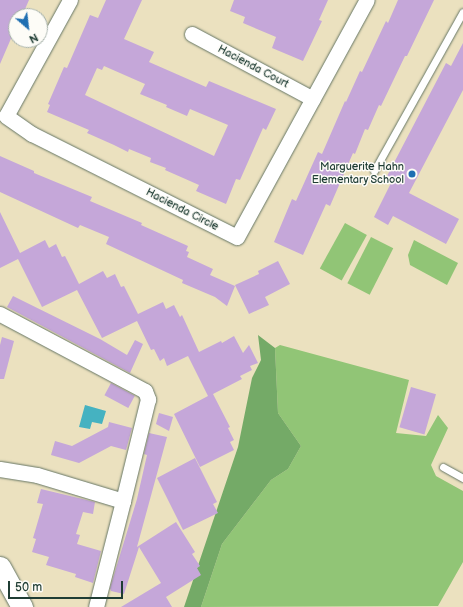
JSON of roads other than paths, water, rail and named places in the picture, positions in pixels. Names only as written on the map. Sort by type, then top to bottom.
[{"type":"street","name":"Hacienda Circle","points":[[70,0],[6,116],[32,134],[238,237],[367,0]]},
{"type":"street","name":"Hacienda Court","points":[[192,34],[313,99]]},
{"type":"street","points":[[0,314],[145,391],[148,398],[96,607]]},
{"type":"street","points":[[0,469],[37,475],[123,501]]},
{"type":"street","points":[[0,567],[22,607]]},
{"type":"lane","points":[[374,171],[463,12]]},
{"type":"lane","points":[[442,467],[463,478]]},
{"type":"water","points":[[85,405],[106,411],[102,424],[92,422],[90,429],[79,427]]},
{"type":"place","name":"Marguerite Hahn Elementary School","points":[[412,174]]}]
